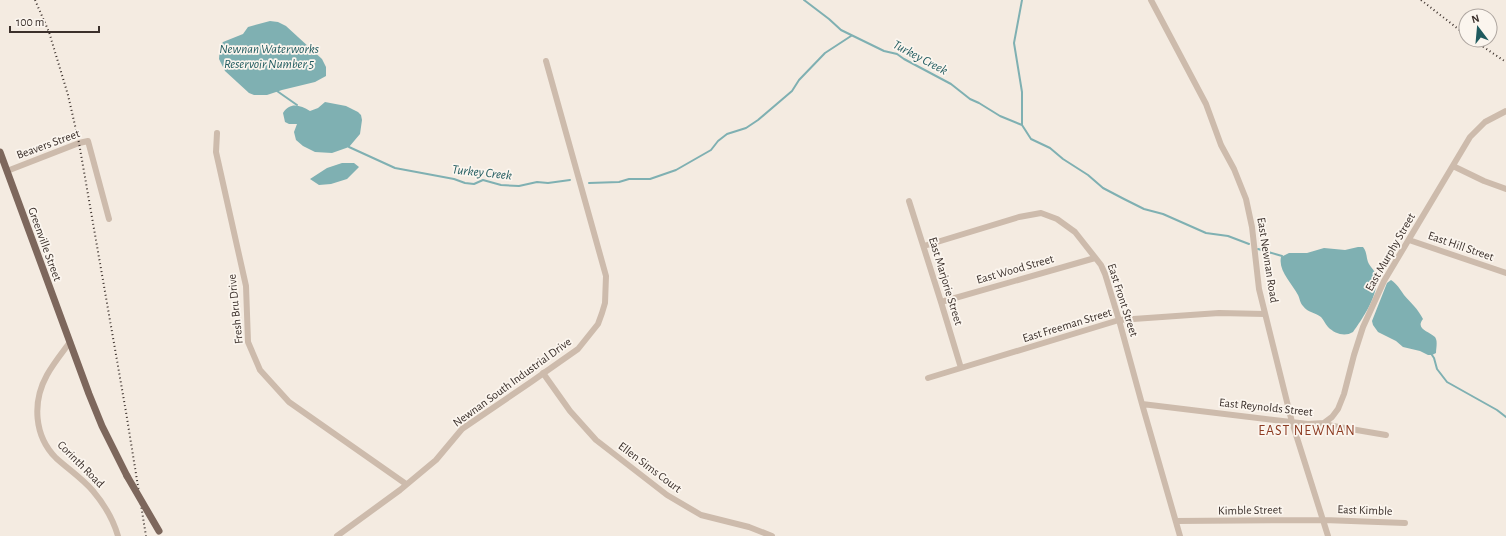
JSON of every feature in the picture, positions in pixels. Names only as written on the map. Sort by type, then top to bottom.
[{"type":"main road","name":"Greenville Street","points":[[0,152],[102,426],[127,476],[161,533]]},
{"type":"street","name":"East Newnan Road","points":[[1151,0],[1206,104],[1221,145],[1234,169],[1246,199],[1252,227],[1259,289],[1265,314],[1292,422],[1328,536]]},
{"type":"street","name":"Newnan South Industrial Drive","points":[[337,536],[436,460],[462,429],[578,349],[598,324],[605,303],[606,276],[546,61]]},
{"type":"street","name":"East Murphy Street","points":[[1324,423],[1332,417],[1338,409],[1344,394],[1363,328],[1384,281],[1470,138],[1485,122],[1506,111]]},
{"type":"street","name":"Fresh Bru Drive","points":[[218,133],[216,152],[246,286],[248,342],[260,370],[289,402],[406,484]]},
{"type":"street","name":"Beavers Street","points":[[7,171],[78,143],[88,141],[109,219]]},
{"type":"street","points":[[1453,166],[1484,181],[1506,189]]},
{"type":"street","name":"East Marjorie Street","points":[[909,201],[961,368]]},
{"type":"street","name":"East Front Street","points":[[924,246],[1019,217],[1041,213],[1057,219],[1075,232],[1105,274],[1120,320],[1142,404],[1180,536]]},
{"type":"street","name":"East Hill Street","points":[[1409,240],[1506,273]]},
{"type":"street","name":"East Wood Street","points":[[941,302],[1095,258]]},
{"type":"street","name":"East Freeman Street","points":[[928,378],[1120,320],[1220,313],[1265,314]]},
{"type":"street","name":"Corinth Road","points":[[70,342],[51,368],[43,383],[38,407],[39,429],[44,442],[51,453],[98,496],[108,512],[118,536]]},
{"type":"street","name":"Ellen Sims Court","points":[[543,373],[570,411],[596,440],[667,495],[701,515],[749,527],[772,536]]},
{"type":"street","name":"East Reynolds Street","points":[[1142,404],[1308,424],[1324,423],[1333,426],[1386,435]]},
{"type":"street","name":"Kimble Street","points":[[1176,521],[1324,520]]},
{"type":"street","name":"East Kimble","points":[[1324,520],[1405,522]]},
{"type":"water","name":"Newnan Waterworks Reservoir Number 5","points":[[270,21],[278,22],[286,26],[322,59],[326,67],[326,76],[315,82],[267,95],[254,95],[249,93],[225,71],[219,59],[220,46],[223,42],[243,34],[248,27]]},
{"type":"water","points":[[325,102],[346,106],[358,112],[361,115],[362,120],[360,134],[349,147],[332,153],[315,152],[303,146],[296,140],[294,132],[297,124],[289,124],[285,122],[283,113],[292,106],[303,107],[310,111],[318,108]]},
{"type":"water","points":[[342,163],[354,163],[359,167],[347,179],[331,184],[319,185],[310,179],[327,168]]},
{"type":"water","points":[[1363,247],[1366,252],[1368,262],[1376,275],[1376,290],[1370,305],[1353,332],[1350,334],[1340,334],[1327,326],[1321,317],[1307,310],[1302,305],[1298,295],[1283,272],[1281,257],[1289,253],[1307,253],[1324,248],[1345,250]]},
{"type":"water","points":[[1391,280],[1421,315],[1423,319],[1421,322],[1422,328],[1435,337],[1437,343],[1436,353],[1428,355],[1420,351],[1403,347],[1396,341],[1378,332],[1373,325],[1372,321],[1387,283]]},
{"type":"waterway","name":"Turkey Creek","points":[[804,0],[841,30],[884,51],[897,54],[951,84],[970,99],[1000,116],[1022,125],[1031,139],[1050,148],[1063,159],[1088,175],[1103,188],[1144,209],[1163,214],[1206,233],[1228,236],[1249,244]]},
{"type":"waterway","points":[[1022,0],[1014,43],[1022,92],[1022,125]]},
{"type":"waterway","name":"Turkey Creek","points":[[589,183],[619,182],[629,179],[650,179],[676,170],[711,150],[718,141],[727,134],[746,128],[758,120],[792,91],[799,80],[825,53],[851,36]]},
{"type":"waterway","name":"Turkey Creek","points":[[277,91],[297,105]]},
{"type":"waterway","name":"Turkey Creek","points":[[349,147],[395,168],[454,179],[465,183],[474,184],[483,180],[501,185],[519,186],[537,182],[548,183],[570,180]]},
{"type":"waterway","name":"Turkey Creek","points":[[1258,249],[1282,256]]},
{"type":"waterway","name":"Turkey Creek","points":[[1432,355],[1437,369],[1447,382],[1497,410],[1506,417]]},
{"type":"railway","points":[[35,0],[49,32],[68,95],[79,143],[146,536]]},
{"type":"railway","points":[[1421,0],[1458,29]]},
{"type":"railway","points":[[1485,48],[1506,62]]},
{"type":"district","name":"EAST NEWNAN","points":[[1307,431]]}]
